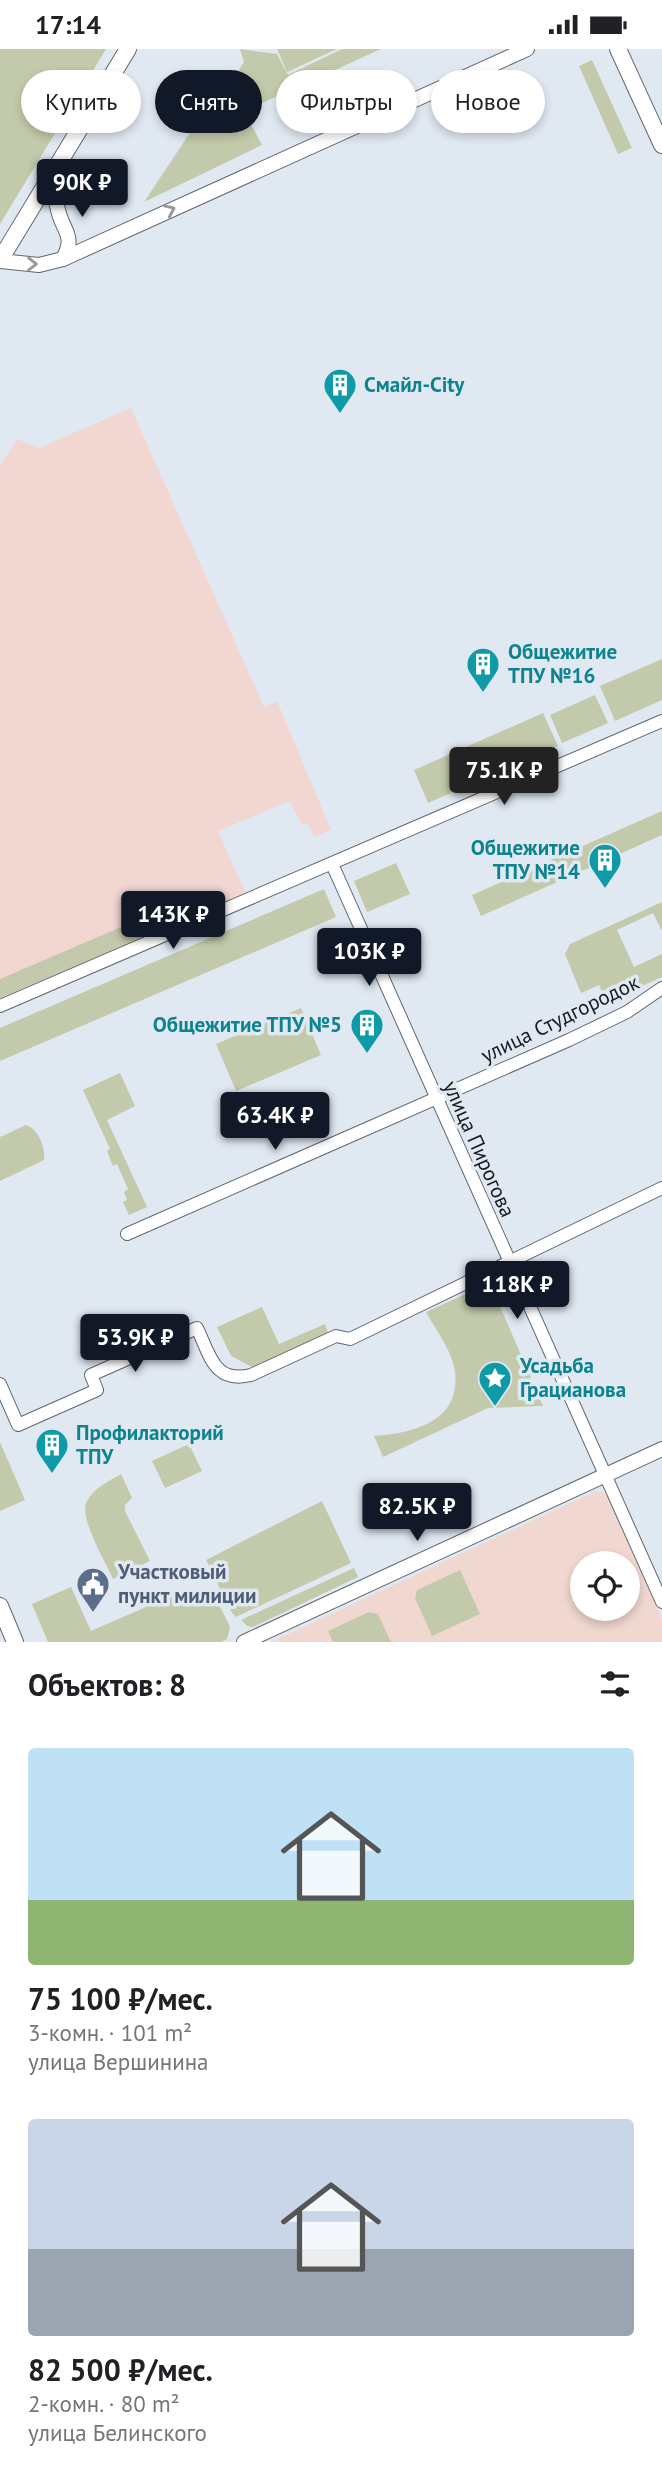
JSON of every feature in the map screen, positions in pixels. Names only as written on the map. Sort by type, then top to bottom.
[{"type":"main road","points":[[0,260],[128,49]]},
{"type":"main road","points":[[618,49],[662,145]]},
{"type":"main road","points":[[0,1606],[15,1642]]},
{"type":"street","points":[[0,260],[39,265],[63,259],[527,49]]},
{"type":"street","points":[[51,175],[59,214],[69,238],[69,248],[63,259]]},
{"type":"street","points":[[0,1006],[662,721]]},
{"type":"street","name":"улица Пирогова","points":[[332,864],[662,1602]]},
{"type":"street","name":"улица Студгородок","points":[[127,1234],[576,1037],[626,1012],[662,988]]},
{"type":"street","points":[[0,1384],[18,1425],[97,1390],[91,1375],[197,1328],[216,1369],[236,1378],[251,1375],[336,1336],[350,1339],[662,1188]]},
{"type":"street","points":[[244,1642],[662,1449]]},
{"type":"shaded area","points":[[131,408],[264,707],[277,701],[331,830],[314,837],[307,823],[302,825],[290,801],[218,831],[246,894],[0,998],[0,466],[17,439],[39,448]]},
{"type":"shaded area","points":[[596,1491],[605,1493],[632,1551],[570,1551],[570,1621],[640,1621],[640,1570],[662,1619],[662,1642],[271,1642]]},
{"type":"green space","points":[[0,49],[106,49],[93,70],[21,70],[21,133],[55,133],[0,224]]},
{"type":"green space","points":[[240,49],[277,54],[285,70],[276,70],[276,97],[262,103],[262,70],[239,70],[244,62]]},
{"type":"green space","points":[[277,49],[337,49],[291,70],[286,70]]},
{"type":"green space","points":[[342,49],[381,49],[335,70],[298,70]]},
{"type":"green space","points":[[592,60],[632,148],[618,154],[579,66]]},
{"type":"green space","points":[[190,133],[256,133],[262,145],[144,202]]},
{"type":"green space","points":[[662,659],[662,700],[615,721],[600,686]]},
{"type":"green space","points":[[595,695],[608,723],[562,743],[550,715]]},
{"type":"green space","points":[[543,713],[558,746],[428,803],[414,770]]},
{"type":"green space","points":[[662,811],[662,835],[481,916],[472,895]]},
{"type":"green space","points":[[396,863],[410,894],[367,912],[354,881]]},
{"type":"green space","points":[[324,889],[336,917],[0,1061],[0,1028]]},
{"type":"green space","points":[[662,902],[662,931],[653,913],[617,930],[634,967],[662,954],[662,977],[607,1002],[599,985],[581,993],[565,954],[570,944]]},
{"type":"green space","points":[[163,909],[170,926],[0,998],[0,979]]},
{"type":"green space","points":[[301,1008],[321,1055],[236,1091],[216,1044]]},
{"type":"green space","points":[[120,1073],[135,1106],[107,1120],[147,1207],[129,1215],[123,1202],[127,1200],[124,1192],[128,1189],[117,1164],[113,1166],[107,1151],[110,1149],[83,1090]]},
{"type":"green space","points":[[26,1125],[34,1130],[40,1139],[44,1160],[0,1181],[0,1137]]},
{"type":"green space","points":[[490,1283],[543,1406],[488,1408],[383,1457],[374,1436],[404,1432],[431,1421],[442,1413],[450,1402],[455,1388],[455,1371],[451,1356],[426,1312]]},
{"type":"green space","points":[[262,1307],[279,1344],[325,1324],[328,1333],[252,1367],[231,1356],[217,1327]]},
{"type":"green space","points":[[0,1442],[25,1500],[0,1511]]},
{"type":"green space","points":[[189,1444],[202,1471],[165,1488],[152,1461]]},
{"type":"green space","points":[[121,1474],[132,1498],[125,1505],[125,1511],[150,1561],[113,1579],[89,1528],[85,1508],[94,1492]]},
{"type":"green space","points":[[322,1501],[351,1563],[236,1617],[206,1560]]},
{"type":"green space","points":[[354,1568],[358,1577],[253,1627],[247,1626],[241,1620]]},
{"type":"green space","points":[[460,1570],[480,1614],[432,1636],[415,1598],[417,1590]]},
{"type":"green space","points":[[71,1587],[91,1631],[178,1593],[184,1603],[211,1588],[230,1627],[227,1639],[221,1642],[48,1642],[32,1604]]},
{"type":"green space","points":[[369,1612],[378,1614],[391,1642],[333,1642],[328,1631]]},
{"type":"place","name":"Смайл-City","points":[[340,415]]},
{"type":"place","name":"Общежитие ТПУ №16","points":[[483,694]]},
{"type":"place","name":"Общежитие ТПУ №14","points":[[605,890]]},
{"type":"place","name":"Общежитие ТПУ №5","points":[[367,1055]]},
{"type":"place","name":"Усадьба Грацианова","points":[[495,1408]]},
{"type":"place","name":"Профилакторий ТПУ","points":[[52,1475]]},
{"type":"place","name":"Участковый пункт милиции","points":[[93,1614]]}]
